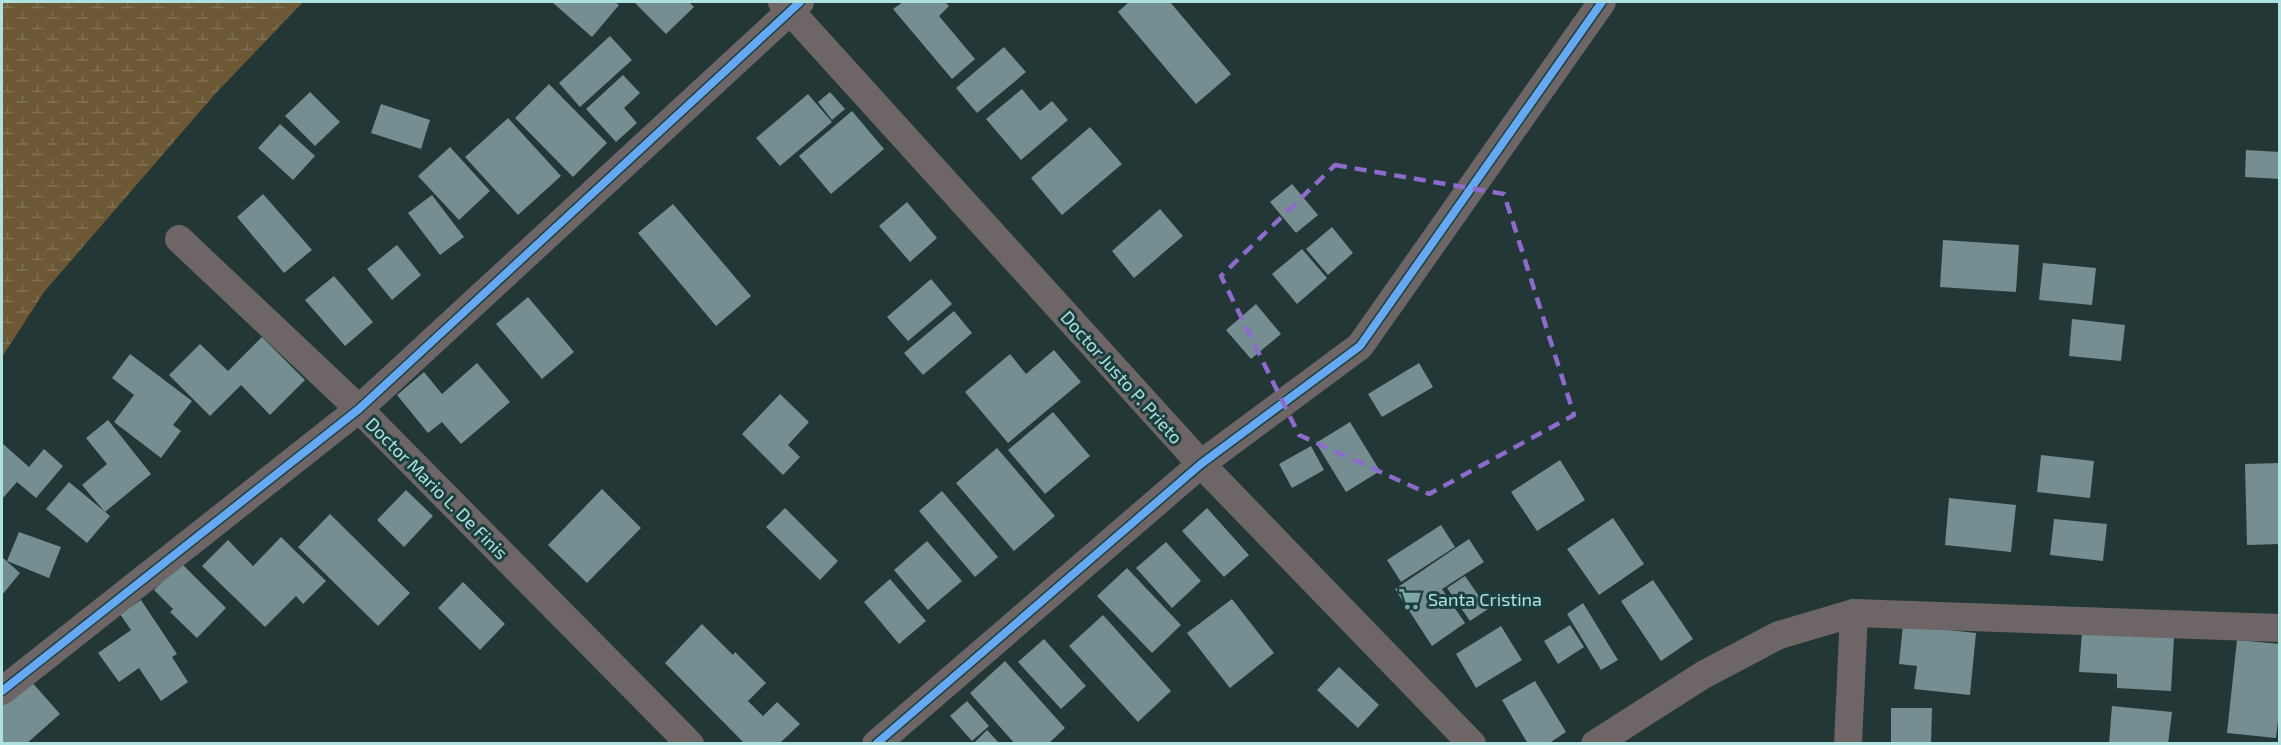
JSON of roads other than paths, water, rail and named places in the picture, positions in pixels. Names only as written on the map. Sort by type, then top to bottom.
[{"type":"street","points":[[876,744],[1201,464],[1360,346],[1602,2]]},
{"type":"street","points":[[2,691],[359,409],[791,5]]},
{"type":"street","name":"Doctor Justo P. Prieto","points":[[791,5],[1201,464],[1472,744]]},
{"type":"street","name":"Doctor Mario L. De Finis","points":[[179,239],[359,409],[690,744]]},
{"type":"street","points":[[1848,744],[1854,613]]},
{"type":"street","points":[[1595,744],[1703,675],[1779,636],[1854,613],[2280,628]]},
{"type":"place","name":"Santa Cristina","points":[[1410,599]]}]
